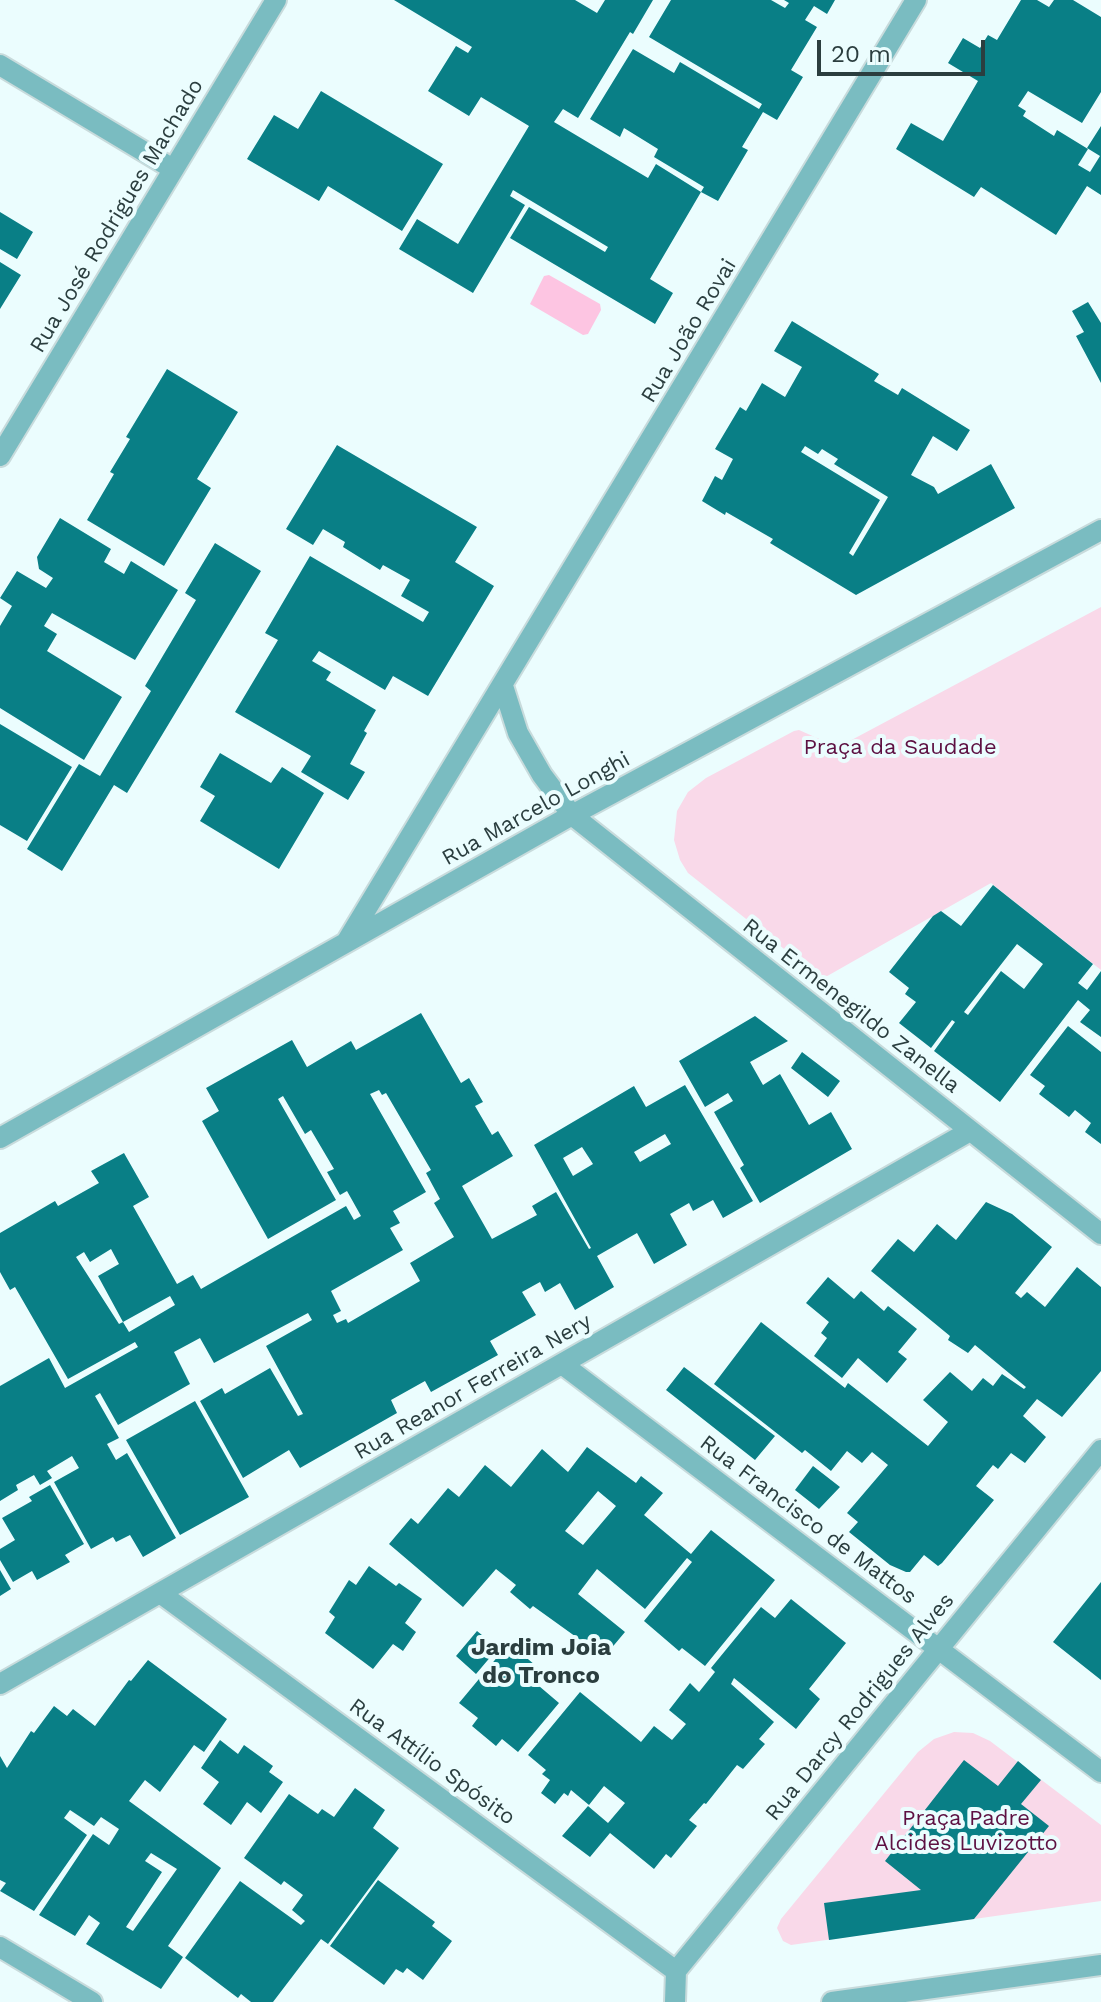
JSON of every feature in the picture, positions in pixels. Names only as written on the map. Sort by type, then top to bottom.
[{"type":"street","name":"Rua José Rodrigues Machado","points":[[0,456],[276,0]]},
{"type":"street","name":"Rua João Rovai","points":[[345,944],[916,0]]},
{"type":"street","points":[[0,65],[173,169]]},
{"type":"street","name":"Rua Marcelo Longhi","points":[[0,1138],[572,815],[1101,530]]},
{"type":"street","points":[[503,686],[518,733],[542,775],[572,815]]},
{"type":"street","name":"Rua Ermenegildo Zanella","points":[[572,815],[1101,1234]]},
{"type":"street","name":"Rua Reanor Ferreira Nery","points":[[0,1684],[970,1131]]},
{"type":"street","name":"Rua Francisco de Mattos","points":[[562,1364],[1101,1772]]},
{"type":"street","name":"Rua Darcy Rodrigues Alves","points":[[676,1971],[1101,1450]]},
{"type":"street","name":"Rua Attílio Spósito","points":[[160,1593],[676,1971]]},
{"type":"street","points":[[0,1947],[92,2002]]},
{"type":"street","points":[[832,2002],[1101,1965]]},
{"type":"street","points":[[675,2002],[676,1971]]},
{"type":"green space","name":"Praça da Saudade","points":[[1101,607],[1101,970],[991,883],[822,979],[688,873],[674,840],[677,811],[688,792],[706,778],[794,731],[799,730],[835,746],[844,744]]},
{"type":"green space","name":"Praça Padre Alcides Luvizotto","points":[[954,1732],[973,1733],[990,1741],[1101,1825],[1101,1901],[791,1945],[783,1941],[777,1928],[781,1919],[918,1752],[934,1739]]},
{"type":"shaded area","points":[[549,275],[600,304],[601,310],[588,334],[583,335],[530,304],[544,276]]},
{"type":"building","points":[[394,0],[575,0],[597,13],[605,0],[653,0],[578,118],[563,109],[554,122],[648,178],[656,164],[701,192],[650,279],[673,293],[655,324],[510,238],[529,207],[605,252],[608,247],[513,190],[510,196],[525,205],[473,293],[399,249],[417,219],[458,244],[529,126],[481,97],[469,116],[428,91],[456,46],[468,53],[472,47]]},
{"type":"building","points":[[671,0],[771,0],[785,8],[789,3],[784,0],[835,0],[827,14],[814,6],[805,20],[817,27],[791,70],[803,77],[777,120],[763,112],[742,147],[748,150],[718,201],[701,192],[704,187],[654,157],[658,149],[624,128],[620,137],[590,119],[633,49],[674,73],[680,62],[759,109],[762,104],[649,37]]},
{"type":"building","points":[[1021,0],[1037,0],[1049,7],[1054,0],[1073,0],[1101,17],[1101,92],[1082,123],[1028,91],[1018,106],[1026,111],[1023,116],[1054,136],[1057,130],[1088,149],[1078,165],[1090,172],[1100,156],[1087,148],[1101,126],[1101,195],[1087,186],[1056,235],[981,187],[974,197],[896,149],[911,123],[943,141],[978,81],[948,63],[963,38],[980,48],[988,35],[997,40]]},
{"type":"building","points":[[321,91],[443,164],[402,231],[328,186],[319,201],[247,159],[274,115],[298,129]]},
{"type":"building","points":[[0,212],[33,232],[17,259],[0,249]]},
{"type":"building","points":[[0,262],[21,275],[0,309]]},
{"type":"building","points":[[1088,302],[1101,323],[1101,383],[1076,336],[1084,332],[1072,311]]},
{"type":"building","points":[[792,321],[879,374],[874,381],[898,395],[902,388],[970,430],[957,451],[933,436],[911,475],[934,487],[938,494],[991,464],[1015,508],[856,595],[770,543],[773,539],[702,501],[715,476],[722,480],[733,459],[715,449],[740,407],[746,411],[762,383],[785,397],[802,367],[774,351]],"holes":[[[805,446],[818,454],[822,449],[838,459],[834,464],[888,497],[853,556],[849,553],[880,500],[801,452]]]},
{"type":"building","points":[[167,369],[238,412],[197,479],[211,488],[164,566],[87,520],[114,474],[110,472],[130,439],[126,437]]},
{"type":"building","points":[[337,445],[477,527],[455,562],[494,586],[428,696],[393,676],[385,690],[319,651],[312,661],[331,672],[326,680],[376,710],[350,764],[365,772],[348,800],[301,772],[311,756],[235,712],[278,640],[265,633],[310,556],[423,622],[429,612],[401,596],[410,580],[383,565],[380,570],[343,547],[345,542],[323,529],[313,545],[286,529]]},
{"type":"building","points":[[60,518],[111,549],[104,562],[124,574],[131,561],[178,590],[135,660],[52,613],[44,626],[57,634],[47,651],[122,697],[84,760],[0,708],[0,626],[12,606],[0,598],[17,571],[46,588],[53,578],[39,569],[37,557]]},
{"type":"building","points":[[215,543],[261,571],[127,793],[114,785],[62,871],[27,849],[79,764],[100,776],[151,691],[145,686],[196,600],[185,593]]},
{"type":"building","points":[[0,724],[72,767],[27,841],[0,825]]},
{"type":"building","points":[[220,753],[271,783],[282,767],[324,793],[279,869],[200,821],[215,796],[200,787]]},
{"type":"building","points":[[993,885],[1093,964],[1078,983],[1087,990],[1101,971],[1101,1037],[1080,1022],[1090,1010],[1078,1000],[1000,1102],[934,1051],[955,1022],[952,1020],[931,1048],[899,1023],[916,1002],[905,994],[909,988],[889,972],[933,916],[941,911],[961,926]],"holes":[[[1017,944],[1043,964],[1024,989],[1001,971],[968,1015],[964,1012]]]},
{"type":"building","points":[[421,1013],[461,1083],[469,1078],[483,1102],[475,1106],[492,1135],[498,1131],[513,1156],[462,1186],[492,1239],[537,1215],[532,1206],[556,1192],[591,1248],[534,1145],[634,1086],[646,1107],[685,1085],[753,1201],[723,1218],[713,1200],[693,1211],[689,1203],[670,1214],[687,1245],[654,1264],[637,1233],[597,1256],[614,1287],[575,1310],[560,1283],[545,1292],[540,1282],[522,1292],[536,1315],[490,1341],[498,1355],[431,1392],[425,1381],[391,1400],[397,1413],[300,1468],[289,1450],[243,1478],[200,1401],[222,1388],[225,1394],[270,1368],[298,1416],[303,1414],[266,1346],[312,1320],[308,1313],[214,1363],[200,1338],[174,1352],[190,1384],[118,1425],[100,1393],[95,1396],[119,1438],[107,1444],[116,1460],[127,1453],[176,1538],[143,1557],[130,1535],[116,1542],[113,1537],[91,1549],[54,1482],[79,1468],[72,1456],[47,1471],[52,1478],[40,1485],[34,1475],[16,1485],[18,1490],[0,1501],[0,1386],[49,1358],[65,1388],[138,1347],[135,1342],[68,1379],[15,1287],[10,1290],[0,1272],[0,1233],[55,1201],[58,1206],[99,1183],[91,1171],[124,1153],[149,1197],[133,1206],[177,1284],[193,1275],[201,1289],[346,1206],[354,1220],[361,1216],[347,1191],[340,1195],[327,1172],[334,1169],[311,1130],[305,1134],[283,1096],[278,1099],[336,1200],[268,1239],[202,1121],[219,1111],[206,1088],[292,1040],[307,1067],[351,1041],[356,1050]],"holes":[[[379,1090],[382,1095],[386,1093],[431,1170],[426,1173],[440,1199],[434,1203],[454,1237],[410,1263],[420,1281],[348,1323],[346,1319],[337,1323],[333,1315],[341,1311],[331,1291],[403,1250],[390,1228],[400,1223],[393,1211],[426,1192],[370,1094]],[[665,1134],[671,1144],[640,1162],[634,1152]],[[582,1147],[593,1164],[573,1176],[563,1158]],[[111,1249],[119,1264],[98,1276],[123,1322],[119,1324],[76,1257],[84,1252],[90,1262]],[[170,1296],[175,1305],[129,1332],[123,1322]]]},
{"type":"building","points":[[755,1016],[788,1041],[750,1062],[763,1085],[780,1074],[809,1125],[831,1112],[852,1149],[760,1203],[740,1168],[744,1165],[714,1112],[733,1101],[728,1093],[705,1107],[679,1061]]},
{"type":"building","points":[[1068,1026],[1101,1052],[1101,1144],[1085,1132],[1091,1123],[1075,1110],[1069,1117],[1039,1094],[1045,1086],[1030,1075]]},
{"type":"building","points":[[802,1052],[840,1081],[828,1097],[791,1068]]},
{"type":"building","points":[[986,1202],[1012,1214],[1052,1247],[1015,1293],[1021,1298],[1027,1292],[1045,1307],[1077,1267],[1101,1287],[1101,1371],[1062,1417],[1037,1399],[1023,1416],[1046,1437],[1025,1463],[1011,1453],[998,1469],[993,1465],[976,1486],[994,1500],[942,1563],[938,1566],[924,1555],[910,1572],[906,1572],[890,1565],[849,1532],[858,1522],[847,1513],[888,1465],[872,1452],[862,1463],[847,1451],[831,1471],[805,1450],[802,1453],[714,1384],[761,1322],[845,1388],[848,1383],[928,1446],[948,1422],[923,1400],[950,1372],[972,1391],[983,1378],[993,1386],[1002,1374],[1024,1389],[1026,1387],[975,1345],[968,1353],[948,1340],[950,1336],[871,1271],[898,1239],[914,1252],[937,1224],[956,1240]]},
{"type":"building","points":[[828,1277],[854,1299],[861,1291],[884,1311],[888,1306],[917,1329],[898,1352],[907,1359],[887,1383],[858,1358],[842,1378],[814,1356],[827,1338],[821,1333],[829,1322],[806,1303]]},
{"type":"building","points":[[684,1367],[775,1436],[755,1460],[666,1390]]},
{"type":"building","points":[[195,1401],[249,1497],[180,1535],[126,1440]]},
{"type":"building","points":[[587,1447],[636,1483],[641,1476],[663,1493],[644,1515],[691,1554],[711,1530],[775,1580],[705,1666],[682,1648],[679,1651],[644,1621],[692,1562],[687,1558],[645,1609],[597,1569],[578,1594],[625,1632],[604,1657],[533,1606],[530,1609],[510,1592],[516,1585],[496,1569],[463,1607],[389,1544],[411,1518],[418,1524],[448,1488],[459,1497],[485,1465],[511,1487],[542,1449],[568,1472]],"holes":[[[598,1491],[616,1506],[583,1545],[565,1531]]]},
{"type":"building","points":[[813,1466],[840,1487],[819,1509],[795,1490]]},
{"type":"building","points":[[50,1485],[84,1544],[65,1555],[70,1562],[37,1580],[32,1571],[13,1582],[0,1560],[0,1549],[15,1540],[2,1518],[32,1501],[29,1497]]},
{"type":"building","points":[[369,1566],[396,1586],[399,1583],[422,1599],[405,1623],[416,1632],[403,1651],[393,1644],[373,1669],[325,1633],[335,1617],[329,1612],[349,1580],[356,1585]]},
{"type":"building","points":[[0,1570],[11,1589],[0,1596]]},
{"type":"building","points":[[1101,1582],[1101,1680],[1053,1642]]},
{"type":"building","points":[[791,1599],[846,1643],[809,1689],[820,1699],[796,1729],[734,1678],[731,1684],[774,1722],[759,1739],[765,1744],[743,1769],[737,1765],[689,1820],[697,1826],[671,1858],[666,1854],[654,1869],[610,1833],[590,1857],[562,1836],[588,1806],[608,1823],[625,1803],[604,1786],[589,1805],[571,1790],[568,1796],[564,1793],[555,1804],[541,1793],[550,1780],[542,1774],[546,1770],[528,1755],[580,1692],[641,1742],[654,1726],[672,1740],[686,1724],[669,1710],[690,1683],[699,1692],[715,1672],[711,1668],[761,1607],[775,1618]]},
{"type":"building","points":[[477,1631],[498,1648],[476,1674],[456,1656]]},
{"type":"building","points":[[509,1643],[548,1676],[539,1686],[559,1703],[518,1752],[502,1739],[496,1746],[472,1726],[478,1718],[459,1703]]},
{"type":"building","points":[[148,1660],[227,1719],[204,1752],[194,1745],[160,1792],[145,1780],[129,1801],[221,1868],[168,1946],[183,1957],[161,1989],[86,1944],[100,1923],[89,1915],[75,1936],[39,1915],[93,1834],[109,1845],[119,1829],[101,1817],[94,1826],[70,1810],[64,1818],[87,1835],[34,1911],[0,1891],[6,1883],[0,1880],[0,1756],[7,1768],[31,1731],[34,1733],[54,1706],[67,1716],[73,1709],[95,1726]],"holes":[[[151,1853],[177,1869],[133,1931],[126,1927],[162,1872],[145,1861]]]},
{"type":"building","points":[[220,1740],[238,1754],[244,1745],[273,1766],[269,1772],[283,1782],[261,1813],[247,1802],[231,1825],[203,1804],[219,1782],[201,1768]]},
{"type":"building","points":[[964,1760],[998,1786],[1018,1761],[1041,1780],[1021,1804],[1049,1826],[974,1919],[829,1940],[824,1903],[921,1890],[885,1861]]},
{"type":"building","points":[[355,1788],[385,1810],[373,1828],[399,1848],[328,1944],[321,1939],[273,2002],[251,2002],[241,1994],[238,1998],[185,1958],[240,1881],[301,1925],[305,1921],[292,1910],[303,1895],[284,1881],[281,1885],[244,1858],[289,1794],[318,1814],[322,1809],[334,1817]]},
{"type":"building","points":[[378,1880],[435,1922],[432,1926],[452,1941],[423,1980],[407,1968],[403,1973],[396,1969],[384,1985],[330,1946]]},
{"type":"district","name":"Jardim Joia do Tronco","points":[[541,1662]]}]
